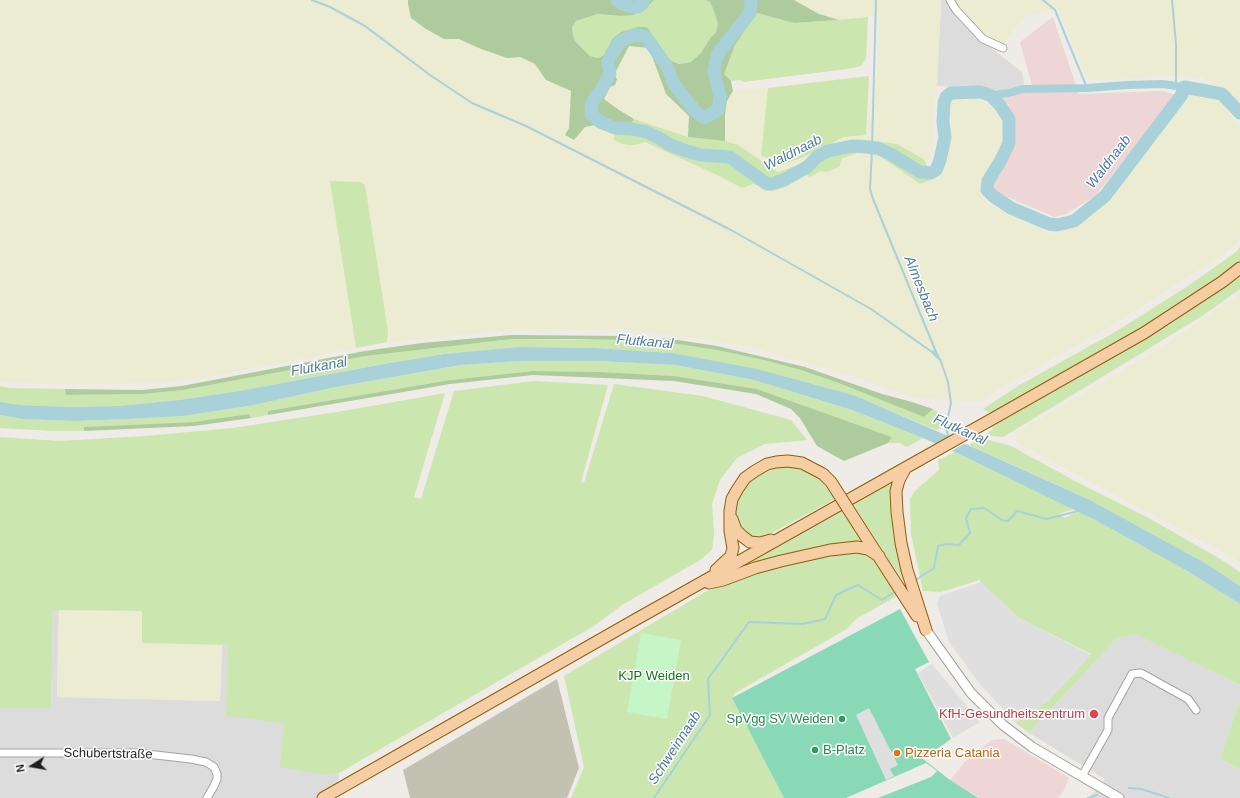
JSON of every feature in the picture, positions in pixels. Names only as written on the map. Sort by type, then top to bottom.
[{"type":"main road","points":[[323,798],[696,585],[1144,333],[1222,282],[1240,268]]},
{"type":"main road","points":[[696,585],[731,556],[733,548],[730,531],[730,511],[732,499],[745,478],[766,464],[788,461],[802,463],[823,474],[831,482],[879,556],[914,605],[926,630]]},
{"type":"main road","points":[[905,468],[899,480],[896,491],[897,512],[901,543],[914,605]]},
{"type":"main road","points":[[730,511],[736,530],[750,542],[760,543],[792,532]]},
{"type":"main road","points":[[696,585],[723,580],[755,568],[830,550],[857,547],[868,549],[879,556]]},
{"type":"street","points":[[950,0],[956,10],[983,39],[1003,48]]},
{"type":"street","points":[[926,630],[971,694],[1003,725],[1032,747],[1119,798]]},
{"type":"street","points":[[1082,776],[1108,730],[1108,718],[1132,674],[1141,673],[1188,699],[1196,710]]},
{"type":"street","name":"Schubertstraße","points":[[0,753],[138,753],[206,762],[214,767],[217,774],[217,779],[210,795],[207,798]]},
{"type":"shaded area","points":[[941,0],[947,0],[981,40],[1022,72],[1024,84],[1020,87],[1001,90],[937,86]]},
{"type":"shaded area","points":[[1053,17],[1079,94],[1161,91],[1177,95],[1095,196],[1064,215],[1054,217],[994,191],[992,187],[1013,144],[1014,127],[1009,105],[997,92],[1032,85],[1020,42]]},
{"type":"shaded area","points":[[981,582],[1019,618],[1091,655],[1048,701],[1016,723],[979,683],[949,642],[937,604],[940,596]]},
{"type":"shaded area","points":[[59,609],[57,697],[220,701],[222,645],[228,645],[284,723],[326,775],[339,773],[338,785],[315,798],[0,798],[0,708],[51,708],[53,610]]},
{"type":"shaded area","points":[[1136,633],[1240,685],[1240,700],[1220,758],[1238,769],[1240,767],[1240,798],[1089,798],[1105,779],[1029,733],[1117,638]]},
{"type":"shaded area","points":[[932,664],[980,722],[953,738],[918,673]]},
{"type":"shaded area","points":[[557,679],[579,768],[567,798],[410,798],[403,770]]},
{"type":"shaded area","name":"SpVgg SV Weiden","points":[[869,708],[898,765],[890,769],[894,776],[886,780],[856,715]]},
{"type":"shaded area","points":[[1004,739],[1069,778],[1063,792],[1058,798],[978,798],[950,780],[969,757],[992,740]]},
{"type":"green space","points":[[0,0],[408,0],[411,18],[426,29],[444,39],[459,39],[481,49],[507,58],[520,57],[535,64],[546,80],[571,91],[569,128],[565,135],[574,139],[585,127],[597,125],[617,130],[614,132],[635,145],[645,142],[742,188],[753,184],[770,190],[805,174],[810,176],[821,171],[826,172],[838,167],[842,158],[862,152],[880,156],[920,184],[931,180],[940,172],[949,139],[946,116],[947,100],[954,97],[976,98],[995,109],[1004,123],[1005,137],[1001,153],[989,168],[980,186],[981,196],[989,204],[1053,234],[1077,227],[1112,198],[1189,94],[1208,97],[1221,101],[1240,128],[1240,237],[1236,244],[1221,256],[1109,327],[1004,386],[984,400],[976,402],[914,397],[843,373],[751,347],[712,340],[622,329],[507,330],[387,342],[388,332],[331,181],[356,348],[219,375],[168,382],[58,385],[0,381]]},
{"type":"green space","points":[[408,0],[654,0],[646,8],[633,15],[621,16],[598,14],[576,21],[572,27],[575,41],[590,56],[598,58],[604,55],[613,38],[621,32],[638,27],[647,27],[669,60],[679,64],[691,62],[701,53],[710,38],[716,32],[718,24],[714,11],[710,2],[705,0],[794,0],[819,14],[839,20],[794,23],[757,13],[735,45],[724,74],[731,81],[733,91],[727,101],[725,114],[725,141],[688,137],[689,116],[666,94],[649,48],[629,46],[614,75],[617,79],[615,85],[610,87],[604,99],[634,119],[624,133],[596,125],[585,127],[574,140],[565,135],[569,128],[571,91],[546,80],[535,64],[520,57],[507,58],[481,49],[459,39],[444,39],[426,29],[411,18]]},
{"type":"green space","points":[[654,0],[705,0],[710,2],[718,24],[716,32],[710,38],[701,53],[691,62],[679,64],[669,60],[653,37],[638,27],[621,32],[613,38],[604,55],[598,58],[590,56],[575,41],[572,27],[576,21],[598,14],[621,16],[646,8]]},
{"type":"green space","points":[[794,0],[941,0],[937,86],[933,113],[932,157],[925,160],[897,144],[828,146],[801,164],[778,172],[738,145],[725,141],[725,114],[727,100],[733,91],[768,88],[761,154],[843,137],[866,134],[877,70],[880,15],[839,20],[819,14]]},
{"type":"green space","points":[[953,0],[1240,0],[1240,102],[1202,78],[1163,75],[1116,80],[1087,80],[1058,9],[1030,15],[1020,21],[1004,43],[999,44],[984,35],[957,7]]},
{"type":"green space","points":[[757,13],[794,23],[868,17],[866,59],[861,66],[847,69],[743,82],[741,80],[731,81],[723,74],[735,45]]},
{"type":"green space","points":[[628,46],[649,48],[666,94],[689,116],[688,137],[634,119],[604,99]]},
{"type":"green space","points":[[869,76],[866,135],[843,137],[829,145],[859,139],[897,144],[925,160],[931,180],[920,184],[880,156],[862,152],[842,158],[839,167],[826,172],[821,171],[810,177],[805,174],[770,190],[753,184],[742,188],[645,142],[635,145],[628,145],[614,140],[614,132],[617,130],[624,132],[634,119],[688,137],[725,141],[738,145],[778,172],[801,164],[825,147],[804,157],[780,165],[761,155],[768,88]]},
{"type":"green space","points":[[330,181],[361,182],[365,185],[388,332],[387,342],[356,348]]},
{"type":"green space","points":[[1240,247],[1240,261],[1154,321],[992,414],[983,409],[1018,386],[1115,332],[1188,286],[1236,252]]},
{"type":"green space","points":[[1240,276],[1240,289],[1205,314],[1003,437],[986,434],[993,429],[992,427],[1172,323]]},
{"type":"green space","points":[[1240,294],[1240,563],[1229,555],[1017,443],[1015,437],[1017,432],[1157,350]]},
{"type":"green space","points":[[511,335],[625,336],[671,339],[717,346],[805,367],[882,394],[933,409],[924,417],[841,384],[804,371],[768,361],[717,350],[671,343],[625,340],[512,339],[366,356],[183,390],[143,394],[66,395],[65,389],[142,390],[182,386],[365,351],[422,343]]},
{"type":"green space","points":[[512,339],[625,340],[671,343],[717,350],[768,361],[804,371],[924,417],[933,409],[941,414],[950,423],[936,430],[856,396],[672,353],[596,348],[519,347],[444,354],[239,391],[179,400],[119,406],[69,407],[18,405],[0,402],[0,386],[9,388],[65,389],[66,395],[143,394],[183,390],[366,356]]},
{"type":"green space","points":[[521,361],[599,361],[675,365],[754,380],[852,410],[923,438],[907,447],[899,443],[888,443],[892,437],[757,389],[674,376],[600,372],[533,371],[450,380],[268,411],[268,415],[251,418],[249,414],[194,422],[85,427],[84,431],[0,428],[0,415],[22,419],[75,421],[183,416],[249,406],[336,387],[461,365]]},
{"type":"green space","points":[[533,371],[600,372],[674,376],[757,389],[892,437],[888,443],[844,461],[817,446],[800,418],[791,409],[756,394],[674,381],[533,375],[450,384],[268,415],[268,411],[450,380]]},
{"type":"green space","points":[[534,381],[608,385],[581,482],[584,483],[614,384],[703,396],[791,420],[807,440],[765,444],[737,458],[720,480],[712,504],[714,534],[712,550],[700,560],[622,605],[594,626],[339,773],[326,775],[280,767],[284,723],[226,716],[228,645],[142,643],[142,611],[53,610],[51,708],[0,708],[0,437],[60,441],[145,436],[233,428],[445,393],[414,497],[421,499],[454,391]]},
{"type":"green space","points":[[249,414],[251,418],[194,426],[84,431],[84,427],[194,422]]},
{"type":"green space","points":[[981,438],[1011,446],[1073,480],[1145,516],[1217,557],[1240,572],[1240,586],[1207,564],[1090,500],[969,445]]},
{"type":"green space","points":[[955,452],[1074,509],[1059,514],[1065,518],[1074,513],[1080,512],[1189,572],[1240,604],[1240,685],[1136,634],[1117,638],[1029,733],[1016,723],[1048,701],[1091,654],[1019,618],[981,583],[980,580],[941,592],[923,591],[911,534],[910,499],[915,491],[939,470],[938,460]]},
{"type":"green space","points":[[783,466],[797,467],[808,471],[822,482],[835,499],[768,535],[756,537],[747,535],[739,528],[735,518],[737,502],[744,488],[756,476],[768,469]]},
{"type":"green space","points":[[890,484],[893,485],[908,588],[854,505]]},
{"type":"green space","points":[[842,511],[860,537],[860,541],[738,570]]},
{"type":"green space","points":[[844,552],[867,553],[874,560],[897,596],[856,619],[847,629],[735,693],[732,698],[784,798],[571,798],[584,767],[564,676],[705,592],[749,575],[797,560]]},
{"type":"green space","points":[[59,609],[142,611],[142,643],[222,645],[220,701],[57,697]]},
{"type":"green space","name":"SpVgg SV Weiden","points":[[900,609],[929,662],[915,669],[951,739],[923,759],[950,780],[978,798],[878,798],[931,777],[937,771],[926,763],[846,798],[784,798],[732,698]]},
{"type":"green space","name":"KJP Weiden","points":[[641,633],[681,640],[667,719],[627,712]]},
{"type":"green space","points":[[1240,700],[1240,767],[1238,769],[1220,758]]},
{"type":"water","points":[[519,347],[596,348],[672,353],[757,369],[856,396],[1090,500],[1207,564],[1240,586],[1240,604],[1189,572],[1097,521],[923,438],[852,410],[754,380],[675,365],[599,361],[521,361],[461,365],[336,387],[249,406],[183,416],[75,421],[22,419],[0,415],[0,402],[19,405],[69,407],[119,406],[179,400],[239,391],[444,354]]},
{"type":"pier","points":[[967,426],[990,429],[925,466],[911,458]]},
{"type":"waterway","points":[[312,0],[330,7],[365,26],[430,75],[472,103],[526,126],[731,230],[871,309],[932,352],[935,351],[939,357],[932,352],[940,360]]},
{"type":"waterway","name":"Waldnaab","points":[[617,0],[631,7],[638,7],[644,0]]},
{"type":"waterway","name":"Waldnaab","points":[[751,0],[750,13],[719,52],[716,59],[714,71],[720,97],[718,110],[704,118],[695,111],[674,84],[666,65],[646,37],[635,35],[620,41],[608,61],[610,74],[592,102],[591,114],[600,122],[615,128],[647,132],[670,145],[687,151],[701,155],[730,157],[767,184],[772,184],[784,180],[807,167],[817,157],[828,151],[852,146],[878,148],[920,172],[931,173],[936,170],[940,160],[945,137],[943,122],[944,103],[946,97],[951,93],[980,92],[990,95],[1000,105],[1009,119],[1009,143],[1001,160],[988,181],[987,190],[1011,208],[1049,224],[1057,225],[1074,221],[1105,196],[1181,96],[1185,87],[1222,94],[1240,113]]},
{"type":"waterway","name":"Almesbach","points":[[872,148],[876,0]]},
{"type":"waterway","name":"Almesbach","points":[[1043,0],[1055,10],[1087,88]]},
{"type":"waterway","points":[[1172,0],[1176,44],[1176,86]]},
{"type":"waterway","name":"Almesbach","points":[[990,95],[1009,93],[1023,89],[1087,88],[1162,84],[1185,87]]},
{"type":"waterway","name":"Almesbach","points":[[872,150],[870,189],[873,199],[936,352]]},
{"type":"waterway","name":"Almesbach","points":[[940,359],[948,382],[951,403],[946,426],[948,436]]},
{"type":"waterway","name":"Schweinnaab","points":[[914,581],[934,568],[938,546],[946,544],[959,545],[970,533],[966,518],[971,509],[984,508],[1002,520],[1008,521],[1017,511],[1047,519],[1078,511]]},
{"type":"waterway","name":"Schweinnaab","points":[[654,798],[710,715],[708,679],[749,622],[803,624],[825,619],[836,595],[858,585],[882,600],[896,591]]},
{"type":"waterway","points":[[1129,788],[1141,789],[1169,798]]},
{"type":"waterway","points":[[1088,798],[1097,795]]},
{"type":"place","name":"KfH-Gesundheitszentrum","points":[[1094,714]]},
{"type":"place","name":"SpVgg SV Weiden","points":[[842,719]]},
{"type":"place","name":"B-Platz","points":[[815,750]]},
{"type":"place","name":"Pizzeria Catania","points":[[897,753]]},
{"type":"water label","name":"Flutkanal","points":[[645,342]]},
{"type":"water label","name":"Flutkanal","points":[[319,367]]},
{"type":"water label","name":"Flutkanal","points":[[960,430]]}]
